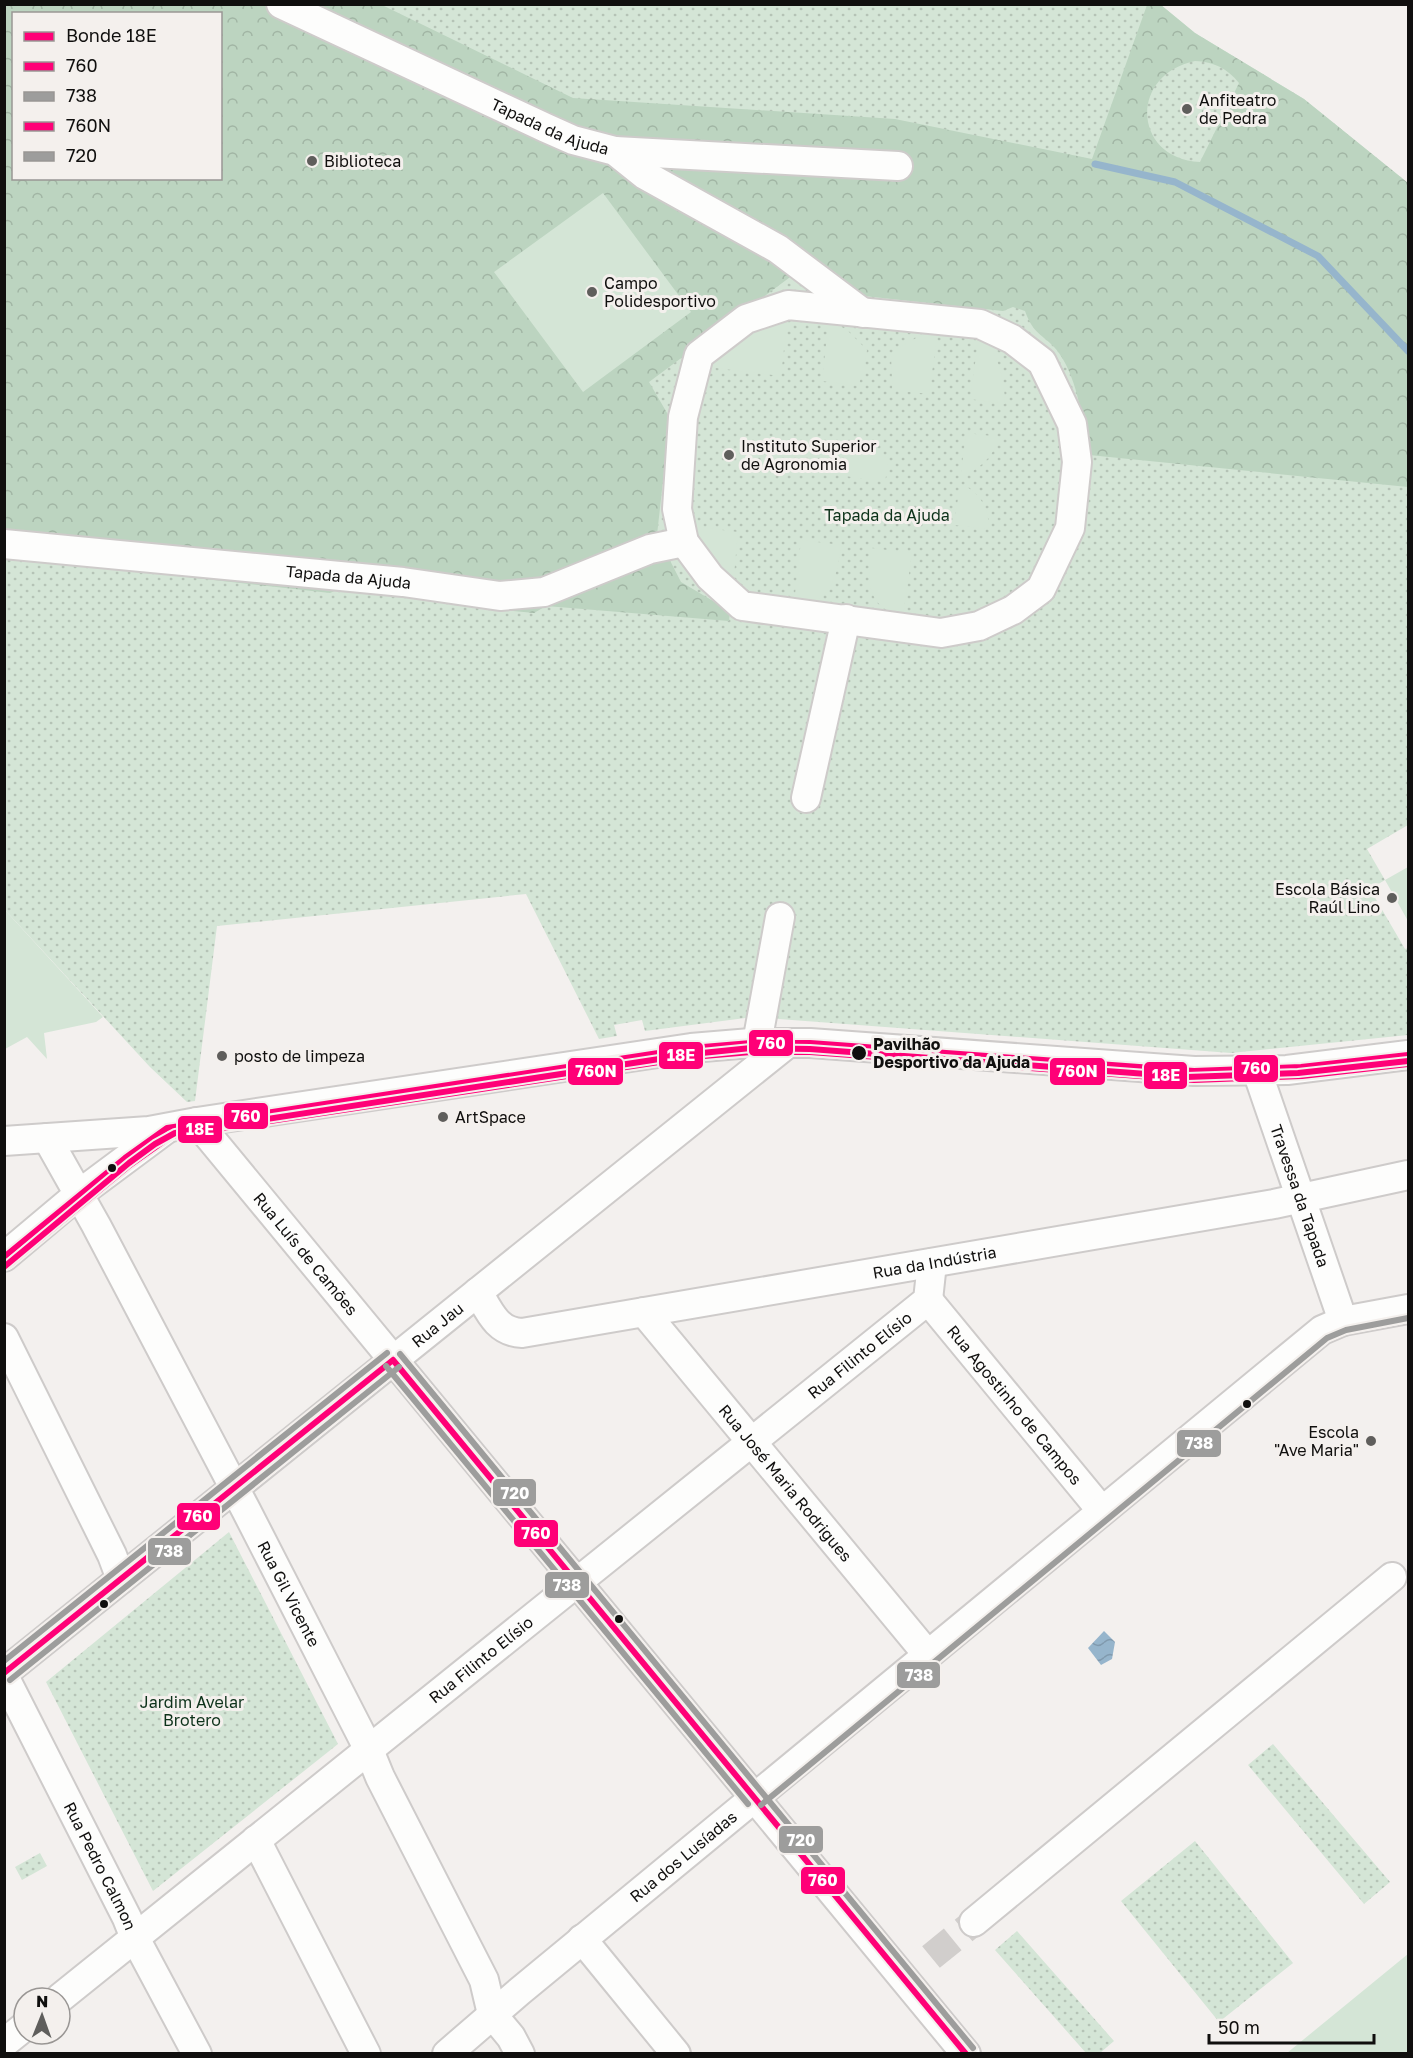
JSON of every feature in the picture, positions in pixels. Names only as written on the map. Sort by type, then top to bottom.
[{"type":"street","name":"Tapada da Ajuda","points":[[281,4],[573,140],[615,151],[645,175],[778,249],[863,312]]},
{"type":"street","points":[[615,151],[898,166]]},
{"type":"street","points":[[788,305],[863,312],[980,324],[1012,339],[1041,362],[1072,424],[1077,462],[1070,528],[1041,589],[1013,610],[979,626],[941,633],[742,606],[710,577],[684,542],[677,509],[683,417],[699,356],[746,319],[788,305]]},
{"type":"street","name":"Tapada da Ajuda","points":[[4,544],[403,582],[500,596],[544,592],[650,549],[684,542]]},
{"type":"street","points":[[806,798],[846,619]]},
{"type":"street","points":[[757,1043],[780,917]]},
{"type":"street","points":[[4,1141],[167,1128],[691,1048],[757,1043],[788,1042],[1194,1071],[1287,1070],[1408,1055]]},
{"type":"street","name":"Rua Jau","points":[[4,1675],[788,1042]]},
{"type":"street","name":"Travessa da Tapada","points":[[1257,1071],[1343,1322]]},
{"type":"street","name":"Rua Luís de Camões","points":[[197,1122],[966,2054]]},
{"type":"street","points":[[4,1257],[79,1194],[167,1128]]},
{"type":"street","name":"Rua Gil Vicente","points":[[47,1138],[79,1194],[369,1750],[484,1980],[492,2014],[511,2037],[520,2054]]},
{"type":"street","name":"Rua da Indústria","points":[[478,1292],[496,1322],[501,1327],[515,1333],[1300,1198],[1408,1175]]},
{"type":"street","name":"Rua Filinto Elísio","points":[[72,1988],[928,1300],[932,1263]]},
{"type":"street","name":"Rua Agostinho de Campos","points":[[928,1300],[1102,1511]]},
{"type":"street","name":"Rua dos Lusíadas","points":[[447,2054],[492,2014],[1322,1330],[1343,1322],[1408,1309]]},
{"type":"street","name":"Rua José Maria Rodrigues","points":[[644,1312],[928,1655]]},
{"type":"street","points":[[4,1338],[122,1579]]},
{"type":"street","points":[[974,1923],[1392,1577]]},
{"type":"street","name":"Rua Pedro Calmon","points":[[4,1675],[135,1938],[197,2054]]},
{"type":"street","points":[[256,1840],[366,2054]]},
{"type":"street","points":[[582,1940],[676,2054]]},
{"type":"green space","name":"Tapada da Ajuda","points":[[5,5],[1161,5],[1195,33],[1304,99],[1408,183],[1408,825],[1367,849],[1385,880],[1370,889],[1405,949],[1408,948],[1408,1035],[1231,1053],[753,1017],[645,1031],[642,1020],[614,1025],[617,1036],[599,1039],[526,894],[217,926],[195,1101],[187,1102],[150,1067],[5,910]]},
{"type":"green space","points":[[5,5],[382,5],[573,98],[895,119],[1092,159],[1147,5],[1161,5],[1195,33],[1304,99],[1408,183],[1408,487],[1089,455],[1079,402],[1066,364],[1059,353],[1032,326],[1025,311],[1013,307],[1003,311],[864,296],[813,260],[649,382],[670,418],[657,535],[681,582],[730,611],[729,621],[546,606],[534,613],[453,605],[443,597],[346,586],[330,593],[5,557]],"holes":[[[1195,61],[1208,63],[1230,73],[1239,83],[1200,162],[1178,157],[1162,147],[1151,132],[1147,116],[1149,98],[1158,82],[1173,69]]]},
{"type":"green space","name":"Campo Polidesportivo","points":[[603,193],[691,312],[583,392],[494,272]]},
{"type":"green space","points":[[788,313],[781,376],[708,367],[745,333]]},
{"type":"green space","points":[[829,318],[849,332],[867,350],[859,386],[822,381]]},
{"type":"green space","points":[[938,330],[929,394],[892,390],[892,352],[916,338]]},
{"type":"green space","points":[[979,335],[986,341],[996,357],[1004,385],[1005,404],[970,399]]},
{"type":"green space","points":[[966,433],[1001,437],[987,459],[967,474],[961,473]]},
{"type":"green space","points":[[848,453],[889,458],[885,482],[845,476]]},
{"type":"green space","points":[[960,485],[978,495],[982,501],[987,515],[988,529],[954,525]]},
{"type":"green space","points":[[690,526],[738,532],[733,586]]},
{"type":"green space","points":[[801,540],[841,545],[835,577],[827,591],[814,601],[794,603]]},
{"type":"green space","points":[[871,548],[912,553],[903,616],[882,607],[876,600],[869,571]]},
{"type":"green space","points":[[1408,867],[1408,921],[1385,880]]},
{"type":"green space","points":[[5,910],[103,1017],[96,1022],[44,1033],[47,1059],[27,1037],[5,1049]]},
{"type":"green space","name":"Jardim Avelar Brotero","points":[[229,1532],[338,1744],[153,1891],[46,1682]]},
{"type":"green space","points":[[1273,1744],[1390,1882],[1364,1904],[1248,1765]]},
{"type":"green space","points":[[1195,1841],[1293,1963],[1219,2022],[1121,1901]]},
{"type":"green space","points":[[40,1853],[47,1866],[22,1880],[15,1867]]},
{"type":"green space","points":[[1017,1931],[1114,2041],[1100,2053],[1086,2053],[995,1950]]},
{"type":"green space","points":[[1408,1954],[1408,2053],[1287,2053]]},
{"type":"water","points":[[1104,1631],[1115,1642],[1112,1659],[1101,1665],[1088,1648]]},
{"type":"waterway","points":[[1095,164],[1175,182],[1318,256],[1408,351]]},
{"type":"tunnel","points":[[931,1957],[974,1922]]},
{"type":"tram line","name":"18E","points":[[4,1267],[129,1163],[175,1133],[692,1054],[751,1048],[810,1049],[1187,1077],[1298,1073],[1408,1061]]},
{"type":"transit line","name":"760","points":[[4,1257],[125,1158],[167,1128],[691,1048],[751,1043],[810,1043],[1194,1071],[1301,1067],[1408,1055]]},
{"type":"transit line","name":"760N","points":[[10,1264],[130,1165],[171,1136],[692,1057],[751,1052],[810,1052],[1194,1080],[1302,1076],[1408,1064]]},
{"type":"transit line","name":"738","points":[[761,1805],[1327,1338],[1346,1330],[1408,1318]]},
{"type":"transit line","name":"720","points":[[4,1661],[387,1353]]},
{"type":"transit line","name":"720","points":[[400,1354],[973,2048]]},
{"type":"transit line","name":"760","points":[[393,1360],[966,2054]]},
{"type":"transit line","name":"760","points":[[4,1673],[393,1360]]},
{"type":"transit line","name":"738","points":[[386,1366],[748,1804]]},
{"type":"transit line","name":"738","points":[[10,1680],[399,1367]]},
{"type":"place","name":"Anfiteatro de Pedra","points":[[1187,109]]},
{"type":"place","name":"Biblioteca","points":[[312,161]]},
{"type":"place","name":"Campo Polidesportivo","points":[[592,292]]},
{"type":"place","name":"Instituto Superior de Agronomia","points":[[729,455]]},
{"type":"place","name":"Escola Básica Raúl Lino","points":[[1392,898]]},
{"type":"place","name":"Pavilhão Desportivo da Ajuda","points":[[859,1053]]},
{"type":"place","name":"posto de limpeza","points":[[222,1056]]},
{"type":"place","name":"ArtSpace","points":[[443,1117]]},
{"type":"place","name":"Escola \"Ave Maria\"","points":[[1371,1441]]}]
